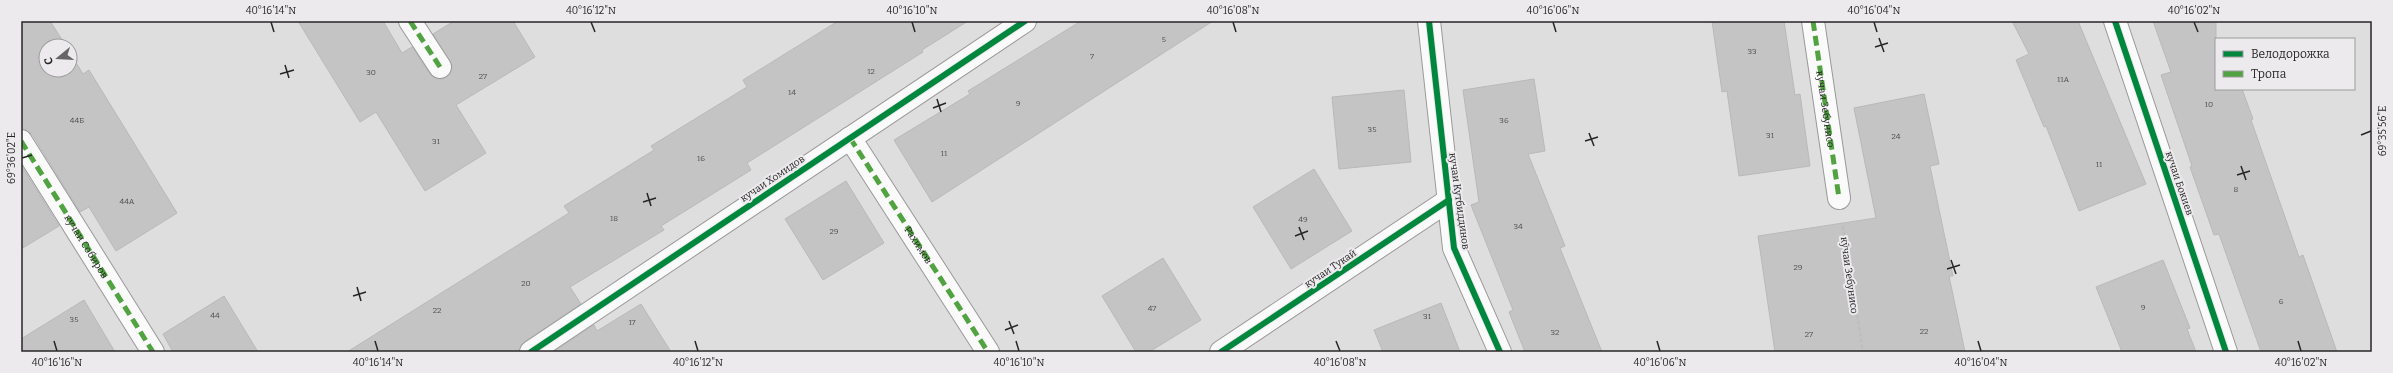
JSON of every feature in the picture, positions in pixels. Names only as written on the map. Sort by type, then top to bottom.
[{"type":"street","points":[[410,21],[440,67]]},
{"type":"street","name":"кучаи Хомидов","points":[[531,352],[1026,21]]},
{"type":"street","name":"кучаи Кутбиддинов","points":[[1429,21],[1454,248],[1500,352]]},
{"type":"street","name":"кучаи Зебунисо","points":[[1813,21],[1839,198]]},
{"type":"street","name":"кучаи Бокиев","points":[[2115,21],[2226,352]]},
{"type":"street","name":"Рахимов","points":[[850,138],[988,352]]},
{"type":"street","name":"кучаи Собиров","points":[[21,141],[153,352]]},
{"type":"street","name":"кучаи Тукай","points":[[1221,352],[1449,200]]},
{"type":"building","points":[[21,21],[50,21],[61,38],[38,38],[38,78],[78,78],[78,66],[83,74],[89,70],[177,213],[116,251],[89,207],[80,212],[32,134],[21,129]]},
{"type":"building","points":[[298,21],[383,21],[402,53],[412,47],[430,74],[440,79],[447,77],[452,66],[433,34],[454,21],[513,21],[535,57],[456,105],[486,153],[425,191],[376,112],[360,122]]},
{"type":"building","points":[[838,21],[968,21],[922,50],[923,52],[747,163],[751,170],[661,226],[664,230],[570,287],[581,304],[524,342],[519,352],[347,352],[569,213],[564,206],[654,150],[651,146],[747,87],[743,80]]},
{"type":"building","points":[[1081,21],[1213,21],[932,202],[894,140],[970,94],[968,91]]},
{"type":"building","points":[[1712,21],[1784,21],[1795,95],[1800,94],[1810,166],[1739,176],[1727,91],[1722,92]]},
{"type":"building","points":[[2012,21],[2078,21],[2146,184],[2079,211],[2046,126],[2044,127],[2016,60],[2029,54]]},
{"type":"building","points":[[2153,21],[2216,21],[2215,90],[2242,90],[2253,119],[2251,120],[2299,257],[2303,255],[2337,352],[2261,352],[2219,234],[2214,235],[2190,167],[2192,166],[2161,75],[2171,72]]},
{"type":"building","points":[[1534,79],[1545,151],[1528,154],[1565,246],[1560,248],[1602,352],[1525,352],[1509,312],[1513,310],[1471,205],[1479,202],[1463,90]]},
{"type":"building","points":[[1404,90],[1411,162],[1339,169],[1332,97]]},
{"type":"building","points":[[1924,94],[1939,164],[1930,166],[1953,276],[1949,276],[1965,352],[1775,352],[1758,236],[1876,218],[1854,108]]},
{"type":"building","points":[[21,165],[59,226],[21,249]]},
{"type":"building","points":[[1314,169],[1352,231],[1291,269],[1253,207]]},
{"type":"building","points":[[846,181],[884,243],[823,280],[785,219]]},
{"type":"building","points":[[1163,258],[1201,320],[1149,352],[1136,352],[1102,296]]},
{"type":"building","points":[[2163,260],[2190,328],[2187,329],[2196,352],[2122,352],[2096,287]]},
{"type":"building","points":[[224,296],[258,352],[173,352],[163,334]]},
{"type":"building","points":[[84,300],[115,352],[21,352],[21,339]]},
{"type":"building","points":[[1441,303],[1460,352],[1383,352],[1374,330]]},
{"type":"building","points":[[641,304],[671,352],[553,352],[594,325],[597,331]]},
{"type":"marked path","points":[[410,21],[440,67]]},
{"type":"marked path","points":[[1813,21],[1839,198]]},
{"type":"marked path","points":[[850,138],[988,352]]},
{"type":"marked path","points":[[21,141],[153,352]]},
{"type":"cycle path","points":[[531,352],[1025,21]]},
{"type":"cycle path","points":[[1429,21],[1454,248],[1500,352]]},
{"type":"cycle path","points":[[2115,21],[2226,352]]},
{"type":"cycle path","points":[[1221,352],[1449,200]]}]
